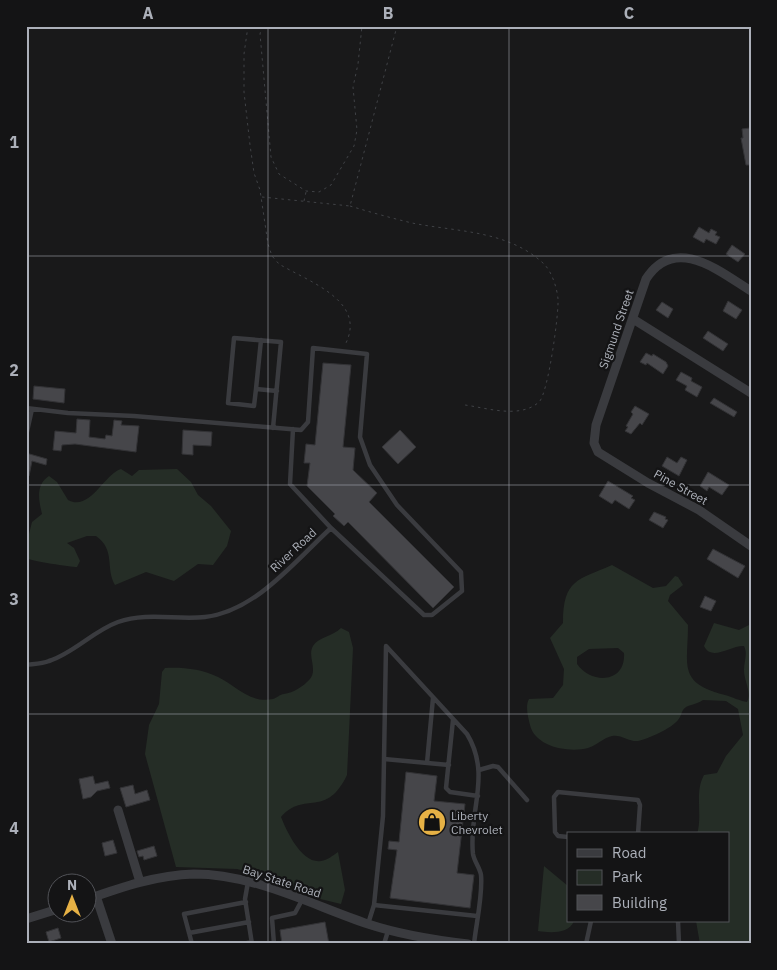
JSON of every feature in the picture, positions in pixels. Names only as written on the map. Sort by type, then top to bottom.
[{"type":"street","name":"Sigmund Street","points":[[598,452],[594,443],[596,426],[646,279],[661,263],[675,257],[704,263],[751,291]]},
{"type":"street","points":[[633,319],[751,392]]},
{"type":"street","name":"Pine Street","points":[[598,452],[648,483],[699,510],[751,546]]},
{"type":"street","points":[[118,810],[140,882]]},
{"type":"street","name":"Bay State Road","points":[[98,896],[140,882],[176,876],[196,874],[223,877],[248,882],[388,930],[418,937],[468,944]]},
{"type":"street","points":[[26,919],[48,912]]},
{"type":"street","points":[[98,912],[112,944]]},
{"type":"lane","points":[[261,340],[254,406],[228,403],[234,338],[261,340],[282,342],[273,428]]},
{"type":"lane","points":[[26,408],[301,430],[308,422],[313,348],[367,354],[360,437],[370,465],[397,505],[461,572],[462,591],[432,615],[424,615],[331,528]]},
{"type":"lane","points":[[256,389],[277,391]]},
{"type":"lane","points":[[26,436],[32,409]]},
{"type":"lane","name":"River Road","points":[[26,666],[49,662],[118,622],[152,616],[208,617],[243,605],[279,577],[331,528],[290,484],[293,429]]},
{"type":"lane","points":[[368,924],[374,905],[383,816],[386,646],[470,740],[479,770],[473,853],[481,876],[474,944]]},
{"type":"lane","points":[[427,763],[433,698]]},
{"type":"lane","points":[[452,720],[446,786],[448,791],[478,796]]},
{"type":"lane","points":[[384,759],[449,765]]},
{"type":"lane","points":[[479,770],[497,766],[528,800]]},
{"type":"lane","points":[[567,837],[558,836],[555,832],[554,796],[558,792],[638,800],[640,805],[638,832]]},
{"type":"lane","points":[[243,944],[252,943],[246,902],[248,882]]},
{"type":"lane","points":[[274,944],[272,918],[296,912],[302,900]]},
{"type":"lane","points":[[192,944],[184,914],[246,902]]},
{"type":"lane","points":[[374,905],[477,916]]},
{"type":"lane","points":[[189,932],[249,922]]},
{"type":"lane","points":[[586,944],[591,922]]},
{"type":"lane","points":[[678,922],[679,944]]},
{"type":"lane","points":[[384,944],[388,930]]},
{"type":"path","points":[[248,26],[244,54],[244,92],[254,173],[262,197],[268,244],[272,256],[279,264],[340,300],[350,318],[351,334],[342,350]]},
{"type":"path","points":[[262,26],[260,34],[271,157],[279,174],[306,191],[319,192],[331,185],[354,146],[357,130],[352,87],[358,64],[362,26]]},
{"type":"path","points":[[350,206],[396,26]]},
{"type":"path","points":[[304,201],[306,191]]},
{"type":"path","points":[[262,197],[350,206],[413,223],[477,232],[515,244],[544,265],[553,278],[558,299],[547,387],[539,402],[524,410],[507,411],[465,405]]},
{"type":"green space","points":[[121,469],[132,476],[139,470],[177,469],[191,482],[198,495],[211,506],[231,531],[227,546],[213,565],[198,564],[174,581],[146,572],[115,585],[112,579],[106,547],[96,536],[87,536],[67,543],[74,548],[80,561],[77,567],[26,558],[26,546],[32,522],[42,514],[40,489],[49,476],[57,482],[68,500],[76,502],[90,497],[115,472]]},
{"type":"green space","points":[[612,565],[653,588],[666,586],[675,576],[678,577],[683,585],[670,595],[668,601],[688,625],[687,662],[692,678],[699,685],[710,690],[747,702],[749,694],[744,674],[746,655],[744,646],[712,653],[707,651],[704,646],[714,623],[739,630],[751,624],[751,944],[700,944],[696,922],[730,922],[730,832],[698,832],[699,797],[704,775],[717,773],[726,756],[743,735],[738,709],[726,701],[703,700],[685,708],[675,723],[648,738],[635,741],[612,736],[591,747],[572,750],[554,747],[538,739],[533,733],[527,708],[529,699],[553,698],[563,685],[564,669],[550,638],[563,623],[566,597],[570,589],[582,578]],"holes":[[[618,648],[624,653],[620,670],[614,675],[607,678],[599,678],[583,671],[577,664],[577,657],[589,649]]]},
{"type":"green space","points":[[341,628],[349,632],[353,648],[347,775],[339,788],[331,796],[323,801],[298,805],[281,817],[296,846],[308,858],[314,861],[321,861],[328,859],[338,852],[345,890],[341,904],[308,896],[281,880],[237,869],[176,867],[145,754],[149,725],[159,704],[162,672],[165,668],[199,670],[224,680],[243,693],[257,699],[273,699],[295,691],[308,682],[313,671],[311,650],[313,646],[318,641]]},
{"type":"green space","points":[[544,866],[567,885],[567,922],[574,922],[564,930],[553,932],[538,931]]},
{"type":"building","points":[[750,128],[751,165],[746,165],[741,138],[743,138],[742,129]]},
{"type":"building","points":[[699,227],[709,233],[711,229],[717,232],[715,235],[720,237],[716,244],[706,239],[704,243],[693,237]]},
{"type":"building","points":[[732,245],[745,254],[738,262],[726,254]]},
{"type":"building","points":[[728,301],[742,310],[736,319],[723,311]]},
{"type":"building","points":[[662,302],[673,309],[668,318],[656,310]]},
{"type":"building","points":[[708,331],[728,344],[723,351],[703,338]]},
{"type":"building","points":[[646,353],[652,356],[653,354],[666,362],[668,366],[663,374],[647,363],[646,365],[640,362]]},
{"type":"building","points":[[323,363],[351,365],[343,447],[355,448],[353,470],[377,493],[369,502],[454,587],[433,608],[348,522],[344,526],[333,516],[335,514],[307,486],[310,463],[304,463],[306,444],[315,445]]},
{"type":"building","points":[[681,372],[692,378],[691,381],[702,387],[697,397],[685,390],[687,386],[676,380]]},
{"type":"building","points":[[34,386],[65,389],[64,403],[33,399]]},
{"type":"building","points":[[714,398],[737,412],[734,417],[710,403]]},
{"type":"building","points":[[635,406],[649,414],[642,425],[640,423],[631,434],[625,431]]},
{"type":"building","points":[[77,419],[90,420],[89,437],[105,439],[106,435],[112,436],[114,420],[122,421],[121,425],[139,426],[136,452],[75,444],[62,445],[61,451],[53,450],[55,431],[76,433]]},
{"type":"building","points":[[183,430],[212,432],[211,446],[193,445],[193,455],[182,454]]},
{"type":"building","points":[[400,430],[416,447],[398,464],[382,447]]},
{"type":"building","points":[[26,453],[47,459],[46,465],[32,461],[29,476],[26,476]]},
{"type":"building","points":[[667,457],[677,463],[681,457],[687,460],[679,476],[662,466]]},
{"type":"building","points":[[708,472],[729,485],[722,495],[709,487],[707,491],[700,486]]},
{"type":"building","points":[[608,481],[633,496],[631,498],[635,500],[629,509],[615,500],[612,504],[599,496]]},
{"type":"building","points":[[654,512],[666,517],[665,519],[668,520],[663,528],[649,520]]},
{"type":"building","points":[[713,549],[745,566],[738,578],[707,559]]},
{"type":"building","points":[[705,596],[716,601],[711,611],[700,607]]},
{"type":"building","name":"Liberty Chevrolet","points":[[406,772],[437,776],[434,801],[465,804],[457,873],[474,875],[470,908],[390,898],[397,850],[388,849],[389,841],[399,842]]},
{"type":"building","points":[[93,776],[95,784],[108,781],[110,788],[97,791],[91,797],[83,799],[79,779]]},
{"type":"building","points":[[133,785],[135,794],[147,790],[150,800],[126,807],[120,788]]},
{"type":"building","points":[[113,840],[117,853],[105,856],[102,843]]},
{"type":"building","points":[[154,846],[157,856],[144,860],[143,856],[139,857],[137,851]]},
{"type":"building","points":[[325,922],[329,944],[282,944],[280,930]]},
{"type":"building","points":[[58,928],[61,938],[49,942],[46,932]]},
{"type":"place","name":"Liberty Chevrolet","points":[[432,822]]}]
